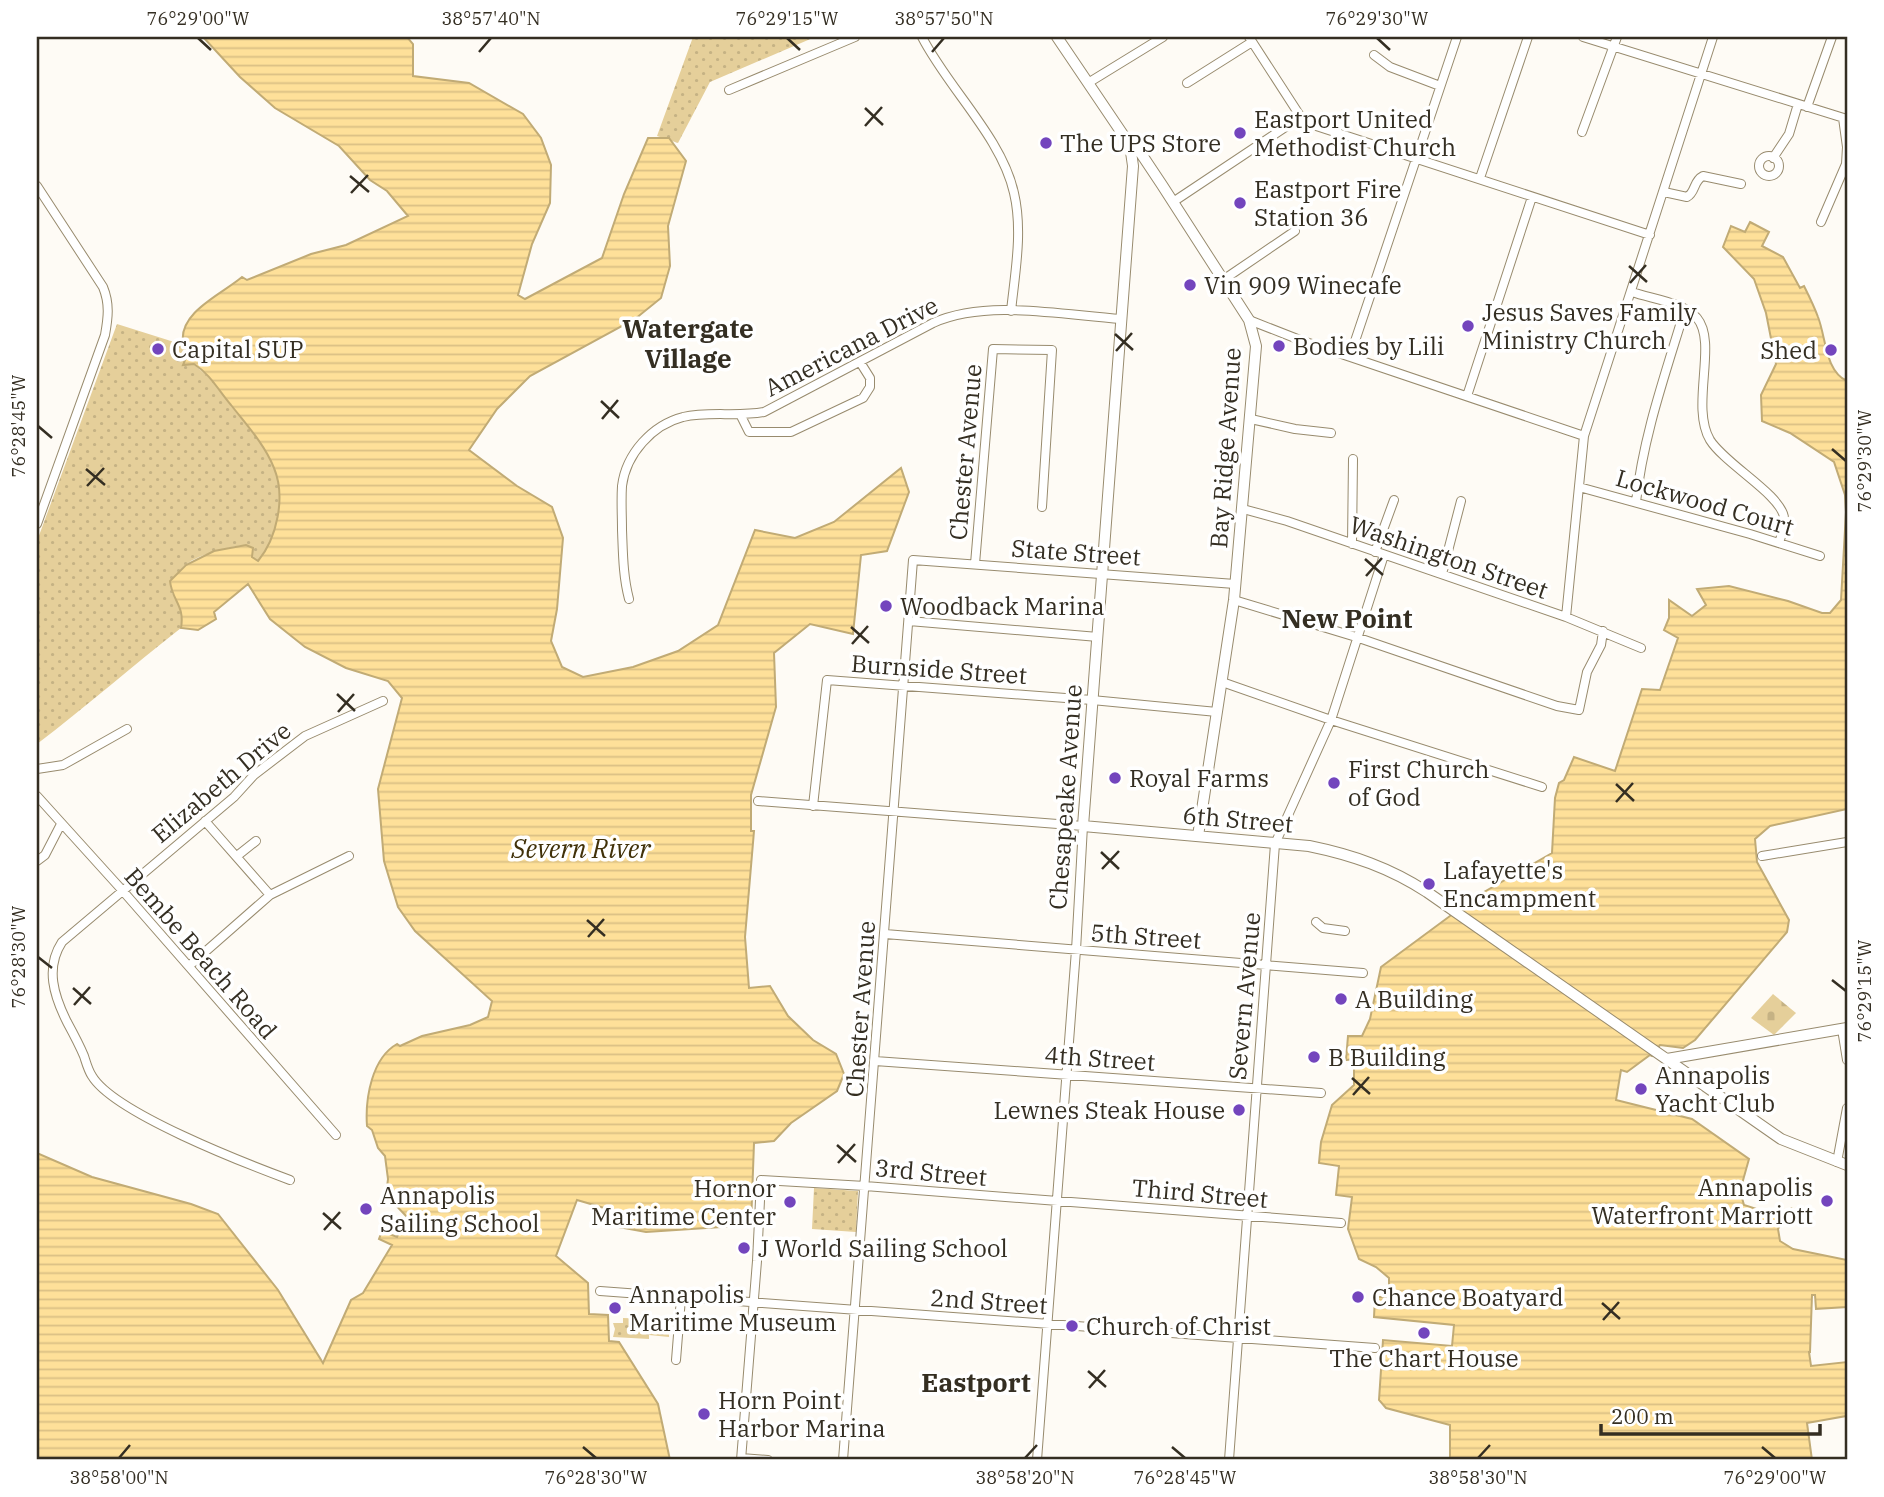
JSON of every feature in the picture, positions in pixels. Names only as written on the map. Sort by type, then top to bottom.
[{"type":"main road","name":"Bay Ridge Avenue","points":[[1058,37],[1125,138],[1140,152],[1249,320],[1256,346],[1234,600],[1198,836]]},
{"type":"main road","name":"Chesapeake Avenue","points":[[1083,826],[1133,166],[1132,154],[1125,138]]},
{"type":"main road","points":[[1133,166],[1145,169],[1162,185]]},
{"type":"main road","name":"6th Street","points":[[1083,826],[1321,849],[1378,864],[1427,892],[1781,1139],[1842,1163]]},
{"type":"main road","points":[[1667,1059],[1844,1028]]},
{"type":"street","points":[[729,90],[855,37]]},
{"type":"street","points":[[922,37],[999,153],[1011,181],[1017,206],[1017,251],[1010,311]]},
{"type":"street","points":[[1088,83],[1163,37]]},
{"type":"street","points":[[1350,356],[1457,37]]},
{"type":"street","points":[[1480,178],[1528,37]]},
{"type":"street","points":[[1583,37],[1615,41],[1702,74],[1845,119],[1846,164],[1821,222]]},
{"type":"street","points":[[1566,617],[1584,436],[1713,37]]},
{"type":"street","points":[[1773,158],[1789,134],[1832,37]]},
{"type":"street","points":[[1187,83],[1251,40],[1304,122]]},
{"type":"street","points":[[1583,132],[1615,41]]},
{"type":"street","points":[[1374,55],[1390,67],[1440,86]]},
{"type":"street","points":[[1173,202],[1287,126],[1294,122],[1304,122],[1650,235]]},
{"type":"street","points":[[1664,192],[1687,198],[1693,192],[1695,182],[1703,176],[1741,184]]},
{"type":"street","points":[[37,186],[103,287],[108,302],[108,317],[105,335],[37,524]]},
{"type":"street","points":[[1467,396],[1532,197]]},
{"type":"street","points":[[1223,280],[1295,231]]},
{"type":"street","points":[[1632,292],[1685,309],[1701,324],[1702,414],[1709,438],[1721,453],[1781,508],[1785,522],[1779,543]]},
{"type":"street","points":[[1636,502],[1643,452],[1685,309]]},
{"type":"street","name":"Americana Drive","points":[[629,599],[623,569],[622,485],[631,459],[649,436],[669,422],[695,415],[741,416],[764,412],[948,316],[976,310],[1121,319]]},
{"type":"street","points":[[1249,320],[1584,436]]},
{"type":"street","points":[[1254,339],[1260,331],[1275,329]]},
{"type":"street","name":"Chester Avenue","points":[[975,564],[993,349],[1052,350],[1042,507]]},
{"type":"street","points":[[741,416],[749,432],[791,432],[863,398],[870,387],[870,378],[860,362]]},
{"type":"street","points":[[1251,419],[1295,429],[1331,433]]},
{"type":"street","points":[[1352,544],[1353,459]]},
{"type":"street","name":"Lockwood Court","points":[[1579,487],[1821,556]]},
{"type":"street","points":[[1375,552],[1394,500]]},
{"type":"street","points":[[1442,574],[1461,501]]},
{"type":"street","name":"Washington Street","points":[[1243,509],[1287,521],[1566,617],[1641,648]]},
{"type":"street","name":"Severn Avenue","points":[[1229,1460],[1275,844],[1331,720],[1384,555]]},
{"type":"street","name":"State Street","points":[[913,560],[1235,584]]},
{"type":"street","name":"Chester Avenue","points":[[843,1460],[913,560]]},
{"type":"street","points":[[1234,600],[1356,637],[1558,706],[1579,710],[1587,673],[1601,645],[1603,631]]},
{"type":"street","points":[[909,621],[1098,637]]},
{"type":"street","name":"Burnside Street","points":[[813,806],[827,680],[1217,712]]},
{"type":"street","points":[[1222,682],[1331,720],[1542,787]]},
{"type":"street","name":"Elizabeth Drive","points":[[290,1180],[231,1158],[140,1113],[105,1091],[92,1076],[55,993],[51,968],[55,953],[62,942],[234,797],[254,775],[312,732],[383,701]]},
{"type":"street","points":[[37,769],[63,765],[127,729]]},
{"type":"street","name":"Bembe Beach Road","points":[[37,796],[336,1135]]},
{"type":"street","name":"6th Street","points":[[758,801],[1083,826]]},
{"type":"street","points":[[205,821],[270,895]]},
{"type":"street","points":[[37,862],[45,855],[61,824]]},
{"type":"street","name":"Chesapeake Avenue","points":[[1037,1460],[1083,826]]},
{"type":"street","points":[[237,856],[256,841]]},
{"type":"street","points":[[1762,856],[1847,842]]},
{"type":"street","points":[[189,966],[270,895],[349,856]]},
{"type":"street","points":[[1316,922],[1323,928],[1345,931]]},
{"type":"street","name":"5th Street","points":[[885,934],[1363,973]]},
{"type":"street","points":[[1844,1028],[1847,1060]]},
{"type":"street","name":"4th Street","points":[[875,1061],[1321,1093]]},
{"type":"street","points":[[1842,1163],[1847,1108]]},
{"type":"street","name":"3rd Street","points":[[752,1303],[761,1180],[865,1185],[1056,1201]]},
{"type":"street","name":"Third Street","points":[[1056,1201],[1341,1223]]},
{"type":"street","name":"2nd Street","points":[[600,1291],[1375,1348]]},
{"type":"street","points":[[676,1360],[681,1298]]},
{"type":"street","points":[[752,1303],[741,1459],[768,1460]]},
{"type":"green space","points":[[693,37],[815,37],[710,82],[678,143],[657,136]]},
{"type":"green space","points":[[117,324],[190,347],[195,365],[211,379],[270,458],[278,482],[277,518],[270,541],[258,561],[253,560],[246,545],[213,552],[183,567],[172,593],[181,609],[181,628],[37,744],[37,541]]},
{"type":"green space","points":[[1773,994],[1796,1013],[1774,1035],[1751,1018]]},
{"type":"green space","points":[[814,1188],[858,1191],[856,1232],[812,1229]]},
{"type":"green space","points":[[623,1318],[652,1319],[653,1326],[669,1327],[669,1337],[613,1337],[613,1323],[623,1323]]},
{"type":"water","name":"Severn River","points":[[203,37],[407,37],[413,44],[413,76],[469,83],[523,114],[541,138],[551,165],[550,203],[532,244],[518,295],[525,299],[602,258],[624,194],[648,138],[669,138],[686,161],[668,226],[670,266],[661,298],[635,319],[530,376],[497,409],[469,450],[517,486],[552,507],[563,538],[557,609],[551,641],[562,667],[583,677],[633,667],[678,651],[718,625],[755,530],[795,538],[834,522],[901,468],[909,492],[887,551],[861,555],[853,634],[810,624],[774,653],[776,707],[751,795],[751,831],[754,831],[745,937],[749,988],[770,986],[788,1016],[813,1040],[836,1054],[844,1074],[837,1091],[791,1123],[774,1141],[754,1143],[751,1225],[646,1232],[618,1227],[618,1212],[577,1200],[556,1256],[588,1283],[589,1314],[608,1315],[609,1341],[619,1342],[658,1404],[670,1460],[37,1460],[37,1153],[92,1177],[218,1214],[278,1290],[323,1363],[351,1300],[363,1293],[392,1245],[379,1239],[382,1231],[397,1237],[407,1217],[386,1195],[388,1179],[385,1156],[378,1148],[372,1130],[367,1126],[367,1103],[376,1069],[388,1050],[397,1044],[400,1046],[422,1036],[470,1025],[488,1017],[492,1001],[415,931],[398,907],[384,861],[378,789],[402,698],[388,681],[346,668],[305,647],[270,619],[248,584],[214,612],[216,619],[198,630],[181,628],[180,608],[170,581],[186,565],[214,551],[246,545],[253,548],[252,557],[258,561],[275,529],[279,504],[278,479],[260,443],[205,373],[194,364],[183,365],[190,348],[183,342],[188,322],[204,305],[242,277],[247,280],[311,254],[346,245],[408,216],[387,191],[370,180],[339,146],[275,108],[240,77]]},
{"type":"water","points":[[1750,222],[1769,232],[1762,246],[1783,257],[1800,288],[1804,286],[1821,325],[1830,362],[1834,370],[1847,381],[1847,809],[1770,826],[1755,839],[1757,862],[1789,920],[1787,932],[1695,1040],[1683,1048],[1660,1045],[1652,1056],[1627,1072],[1621,1070],[1616,1100],[1692,1119],[1749,1159],[1740,1191],[1744,1205],[1775,1215],[1790,1209],[1778,1229],[1780,1241],[1793,1249],[1847,1260],[1847,1307],[1816,1309],[1815,1295],[1812,1295],[1809,1352],[1811,1366],[1847,1362],[1847,1413],[1846,1416],[1807,1423],[1812,1460],[1450,1460],[1450,1425],[1386,1408],[1379,1400],[1383,1340],[1452,1346],[1454,1325],[1374,1317],[1375,1297],[1389,1297],[1389,1278],[1376,1267],[1359,1259],[1348,1229],[1352,1197],[1336,1195],[1339,1166],[1319,1163],[1321,1142],[1332,1105],[1354,1085],[1354,1059],[1346,1060],[1348,1036],[1362,1036],[1370,1019],[1381,967],[1477,896],[1552,853],[1555,798],[1559,783],[1564,780],[1574,757],[1615,771],[1642,689],[1660,690],[1678,638],[1664,630],[1669,618],[1669,600],[1692,616],[1706,605],[1697,589],[1729,586],[1822,613],[1830,613],[1841,600],[1846,512],[1845,495],[1834,462],[1790,433],[1762,421],[1761,395],[1776,364],[1766,313],[1754,279],[1723,247],[1731,226],[1745,232]]},
{"type":"place","name":"Eastport United Methodist Church","points":[[1240,133]]},
{"type":"place","name":"The UPS Store","points":[[1046,143]]},
{"type":"place","name":"Eastport Fire Station 36","points":[[1240,203]]},
{"type":"place","name":"Vin 909 Winecafe","points":[[1190,285]]},
{"type":"place","name":"Jesus Saves Family Ministry Church","points":[[1468,326]]},
{"type":"place","name":"Bodies by Lili","points":[[1279,346]]},
{"type":"place","name":"Capital SUP","points":[[158,349]]},
{"type":"place","name":"Shed","points":[[1831,350]]},
{"type":"place","name":"Woodback Marina","points":[[886,606]]},
{"type":"place","name":"Royal Farms","points":[[1115,778]]},
{"type":"place","name":"First Church of God","points":[[1334,783]]},
{"type":"place","name":"Lafayette's Encampment","points":[[1429,884]]},
{"type":"place","name":"A Building","points":[[1341,999]]},
{"type":"place","name":"B Building","points":[[1314,1057]]},
{"type":"place","name":"Annapolis Yacht Club","points":[[1641,1089]]},
{"type":"place","name":"Lewnes Steak House","points":[[1239,1110]]},
{"type":"place","name":"Annapolis Waterfront Marriott","points":[[1827,1201]]},
{"type":"place","name":"Hornor Maritime Center","points":[[790,1202]]},
{"type":"place","name":"Annapolis Sailing School","points":[[366,1209]]},
{"type":"place","name":"J World Sailing School","points":[[744,1248]]},
{"type":"place","name":"Chance Boatyard","points":[[1358,1297]]},
{"type":"place","name":"Annapolis Maritime Museum","points":[[615,1308]]},
{"type":"place","name":"Church of Christ","points":[[1072,1326]]},
{"type":"place","name":"The Chart House","points":[[1424,1333]]},
{"type":"place","name":"Horn Point Harbor Marina","points":[[704,1414]]},
{"type":"district","name":"Watergate Village","points":[[688,343]]},
{"type":"district","name":"New Point","points":[[1347,618]]},
{"type":"district","name":"Eastport","points":[[976,1382]]}]
